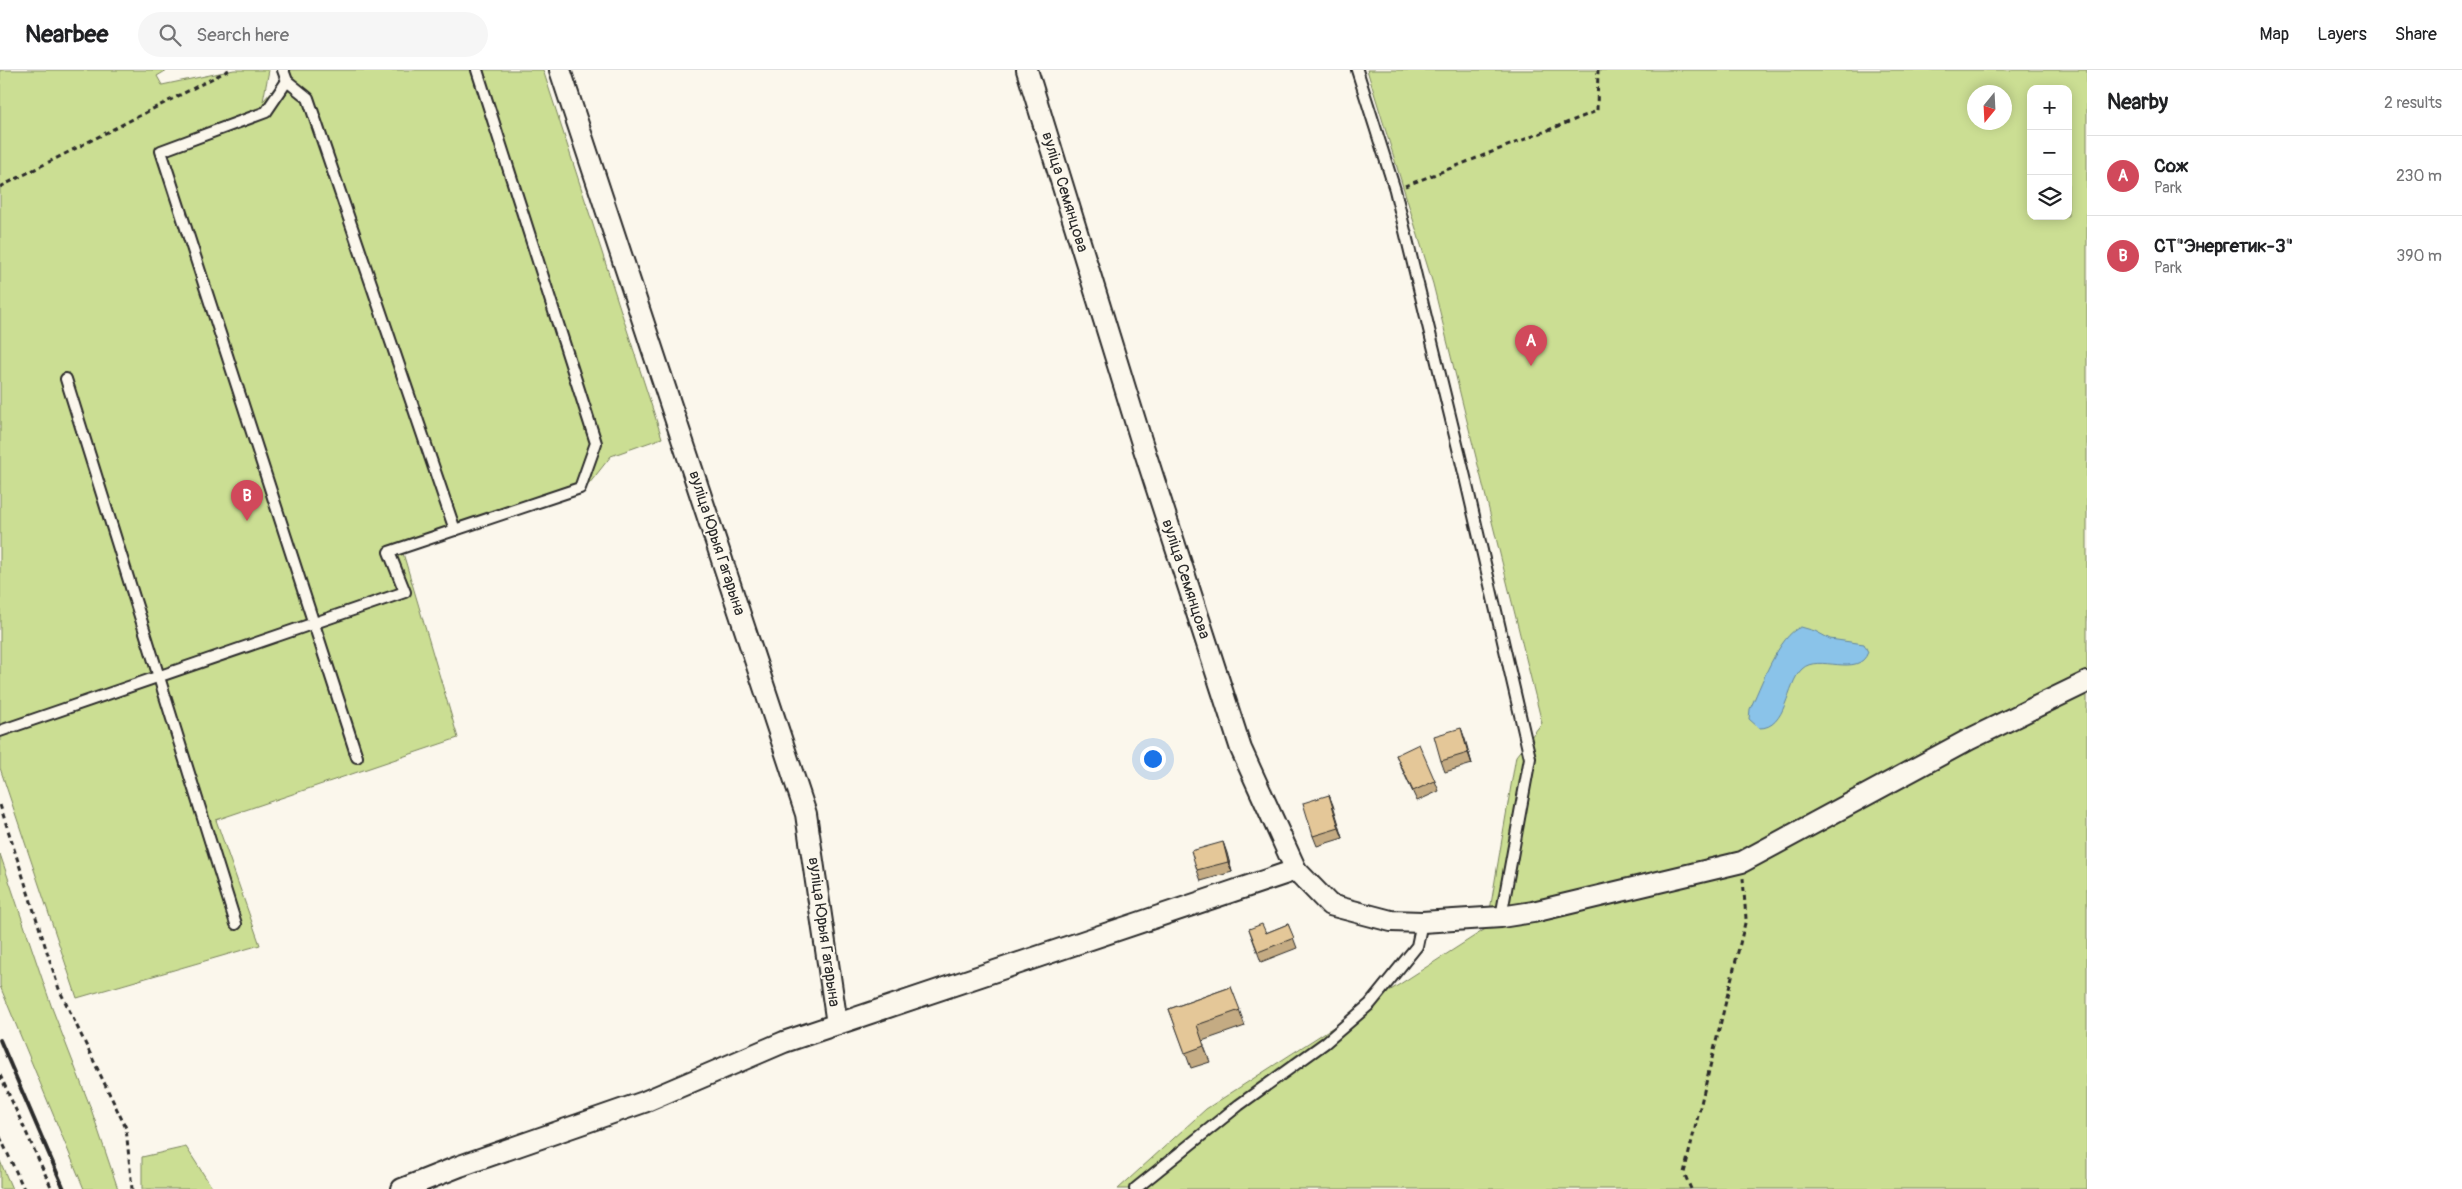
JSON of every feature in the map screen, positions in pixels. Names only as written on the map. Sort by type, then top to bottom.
[{"type":"street","name":"вуліца Юрыя Гагарына","points":[[560,70],[806,814],[838,1024]]},
{"type":"street","name":"вуліца Семянцова","points":[[1027,70],[1141,440],[1241,749],[1296,870],[1330,905],[1391,921],[1422,922],[1501,917],[1533,912],[1742,862],[1970,739],[2087,682]]},
{"type":"street","name":"вуліца Юрыя Гагарына","points":[[402,1189],[460,1166],[644,1102],[784,1042],[1296,870]]},
{"type":"lane","points":[[283,70],[286,81],[308,98],[455,530]]},
{"type":"lane","points":[[0,731],[405,592],[389,552],[580,488],[596,443],[477,70]]},
{"type":"lane","points":[[1357,70],[1395,190],[1465,477],[1530,758],[1501,917]]},
{"type":"lane","points":[[286,81],[266,112],[161,151],[358,757]]},
{"type":"lane","points":[[66,379],[236,924]]},
{"type":"lane","points":[[1135,1189],[1239,1105],[1325,1043],[1370,1004],[1418,946],[1422,922]]},
{"type":"path","points":[[0,187],[228,70]]},
{"type":"path","points":[[1395,190],[1598,111],[1598,70]]},
{"type":"path","points":[[0,805],[59,989],[126,1128],[132,1189]]},
{"type":"path","points":[[1691,1189],[1684,1173],[1746,919],[1742,862]]},
{"type":"path","points":[[0,1075],[52,1189]]},
{"type":"path","points":[[0,1136],[24,1189]]},
{"type":"green space","points":[[0,70],[167,70],[157,76],[162,85],[234,70],[269,70],[263,101],[291,70],[543,70],[662,438],[611,456],[585,489],[403,553],[458,738],[216,820],[260,945],[77,998],[0,768]]},
{"type":"green space","points":[[1367,70],[2087,70],[2087,1189],[1118,1189],[1206,1109],[1487,928],[1516,756],[1542,723],[1433,284]]},
{"type":"green space","points":[[0,854],[52,1008],[90,1106],[118,1189],[84,1189],[0,986]]},
{"type":"green space","points":[[186,1147],[213,1189],[142,1189],[142,1157]]},
{"type":"green space","points":[[0,1161],[12,1189],[0,1189]]},
{"type":"water","points":[[1801,627],[1815,631],[1830,639],[1864,644],[1868,652],[1863,660],[1856,664],[1818,663],[1802,669],[1792,685],[1781,714],[1768,726],[1759,728],[1749,719],[1750,709],[1778,650],[1793,632]]},
{"type":"building","points":[[1461,728],[1468,753],[1441,761],[1434,736]]},
{"type":"building","points":[[1419,744],[1435,781],[1413,791],[1396,755]]},
{"type":"building","points":[[1329,795],[1339,828],[1313,836],[1303,803]]},
{"type":"building","points":[[1223,842],[1228,862],[1197,870],[1191,851]]},
{"type":"building","points":[[1262,924],[1266,933],[1288,924],[1294,938],[1258,952],[1249,929]]},
{"type":"building","points":[[1231,987],[1240,1010],[1197,1025],[1204,1046],[1185,1053],[1169,1009]]},
{"type":"railway","points":[[0,1040],[64,1189]]},
{"type":"place","name":"Сож","points":[[1531,366]]},
{"type":"place","name":"СТ\"Энергетик-3\"","points":[[247,521]]}]
